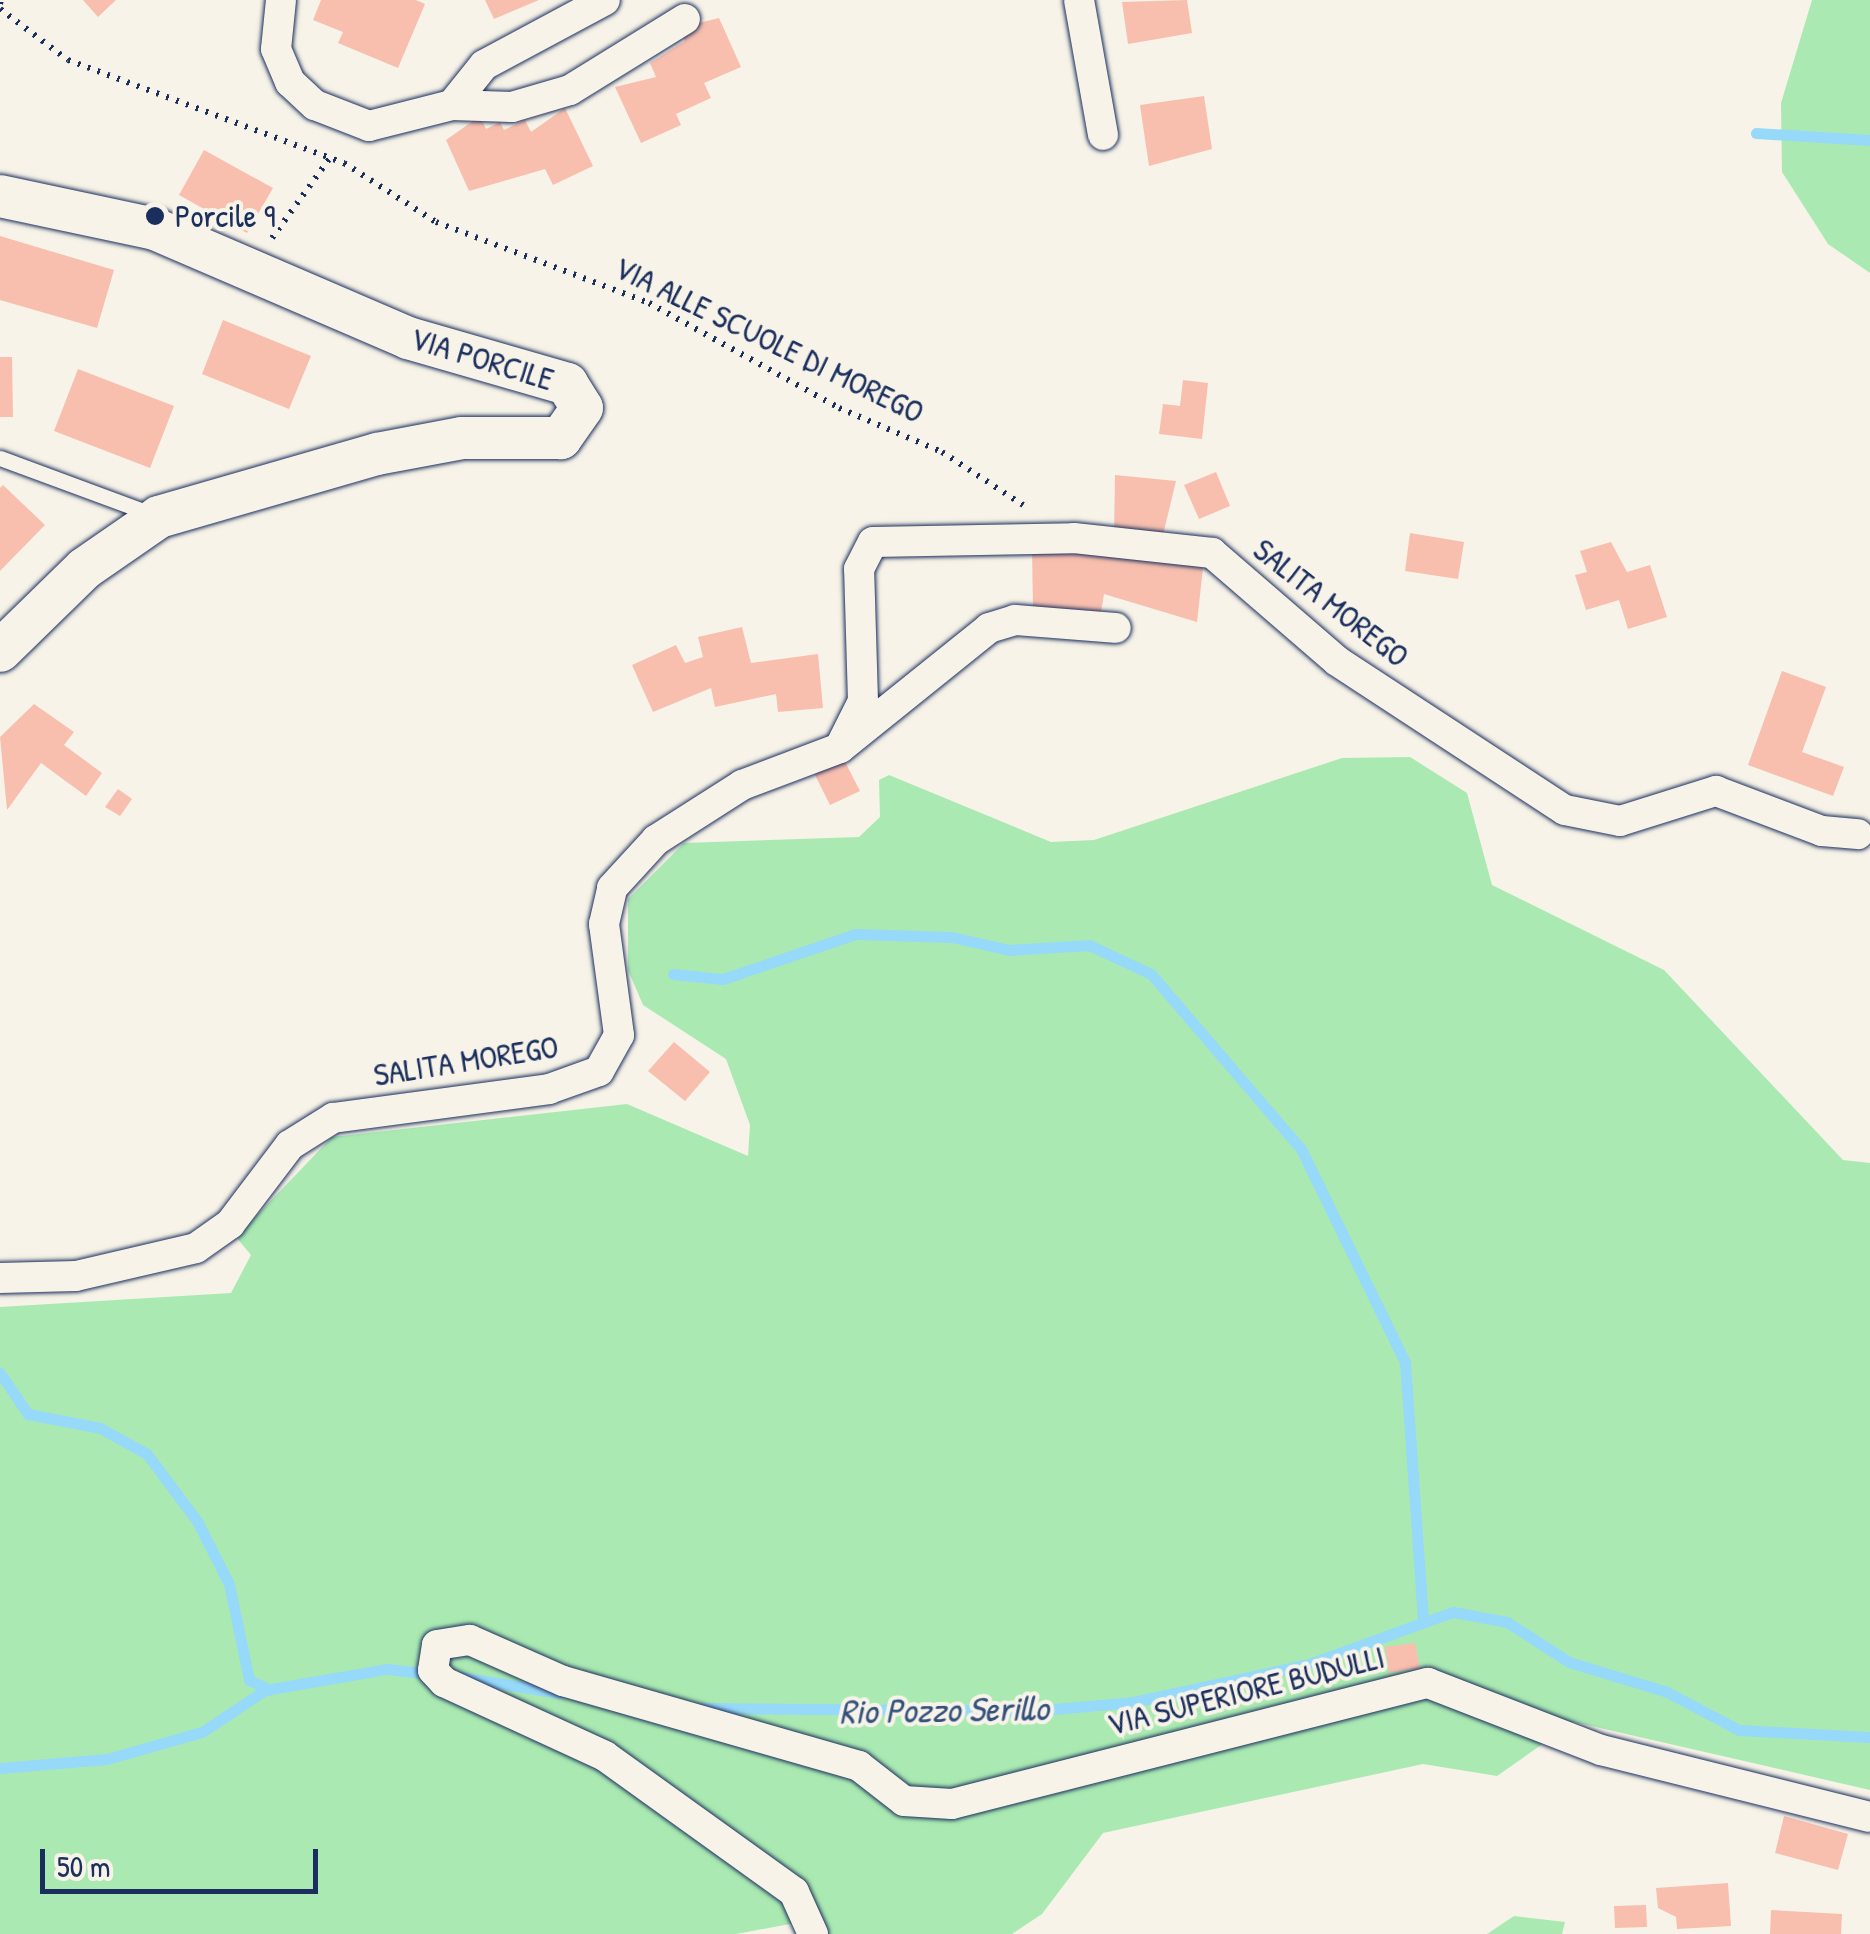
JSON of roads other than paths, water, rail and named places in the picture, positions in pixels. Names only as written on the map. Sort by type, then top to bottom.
[{"type":"street","points":[[281,0],[281,65],[315,105],[368,126],[452,106],[512,107],[570,90],[685,18]]},
{"type":"street","points":[[452,106],[484,65],[605,0]]},
{"type":"street","points":[[1079,0],[1103,135]]},
{"type":"street","name":"VIA PORCILE","points":[[0,196],[155,228],[248,272],[408,338],[567,384],[581,418],[561,438],[428,444],[159,518],[84,569],[0,650]]},
{"type":"street","name":"SALITA MOREGO","points":[[840,748],[863,701],[859,569],[873,542],[1074,538],[1212,553],[1337,661],[1565,810],[1620,821],[1716,791],[1822,831],[1858,834]]},
{"type":"street","name":"SALITA MOREGO","points":[[0,1278],[76,1276],[196,1248],[230,1224],[290,1145],[333,1118],[549,1089],[599,1071],[618,1035],[604,924],[612,888],[656,840],[742,785],[840,748],[988,628],[1015,620],[1116,628]]},
{"type":"street","name":"VIA SUPERIORE BUDULLI","points":[[813,1934],[794,1892],[605,1756],[444,1682],[433,1670],[437,1644],[470,1640],[563,1682],[859,1766],[904,1801],[952,1804],[1428,1682],[1601,1750],[1870,1817]]},
{"type":"lane","points":[[0,458],[159,518]]},
{"type":"waterway","points":[[1756,133],[1870,140]]},
{"type":"waterway","points":[[673,974],[723,979],[855,934],[952,937],[1009,950],[1089,945],[1151,974],[1301,1149],[1405,1362],[1423,1621]]},
{"type":"waterway","points":[[0,1373],[28,1414],[100,1428],[147,1454],[197,1521],[229,1584],[249,1680],[270,1690]]},
{"type":"waterway","name":"Rio Pozzo Serillo","points":[[703,1708],[1031,1711],[1133,1702],[1309,1664],[1453,1612],[1507,1622],[1569,1662],[1667,1692],[1739,1730],[1870,1737]]},
{"type":"waterway","name":"Rio Pozzo Serillo","points":[[0,1768],[107,1759],[202,1732],[265,1690],[387,1669],[432,1674]]},
{"type":"waterway","name":"Rio Pozzo Serillo","points":[[460,1677],[560,1693]]},
{"type":"place","name":"Porcile 9","points":[[155,216]]}]
